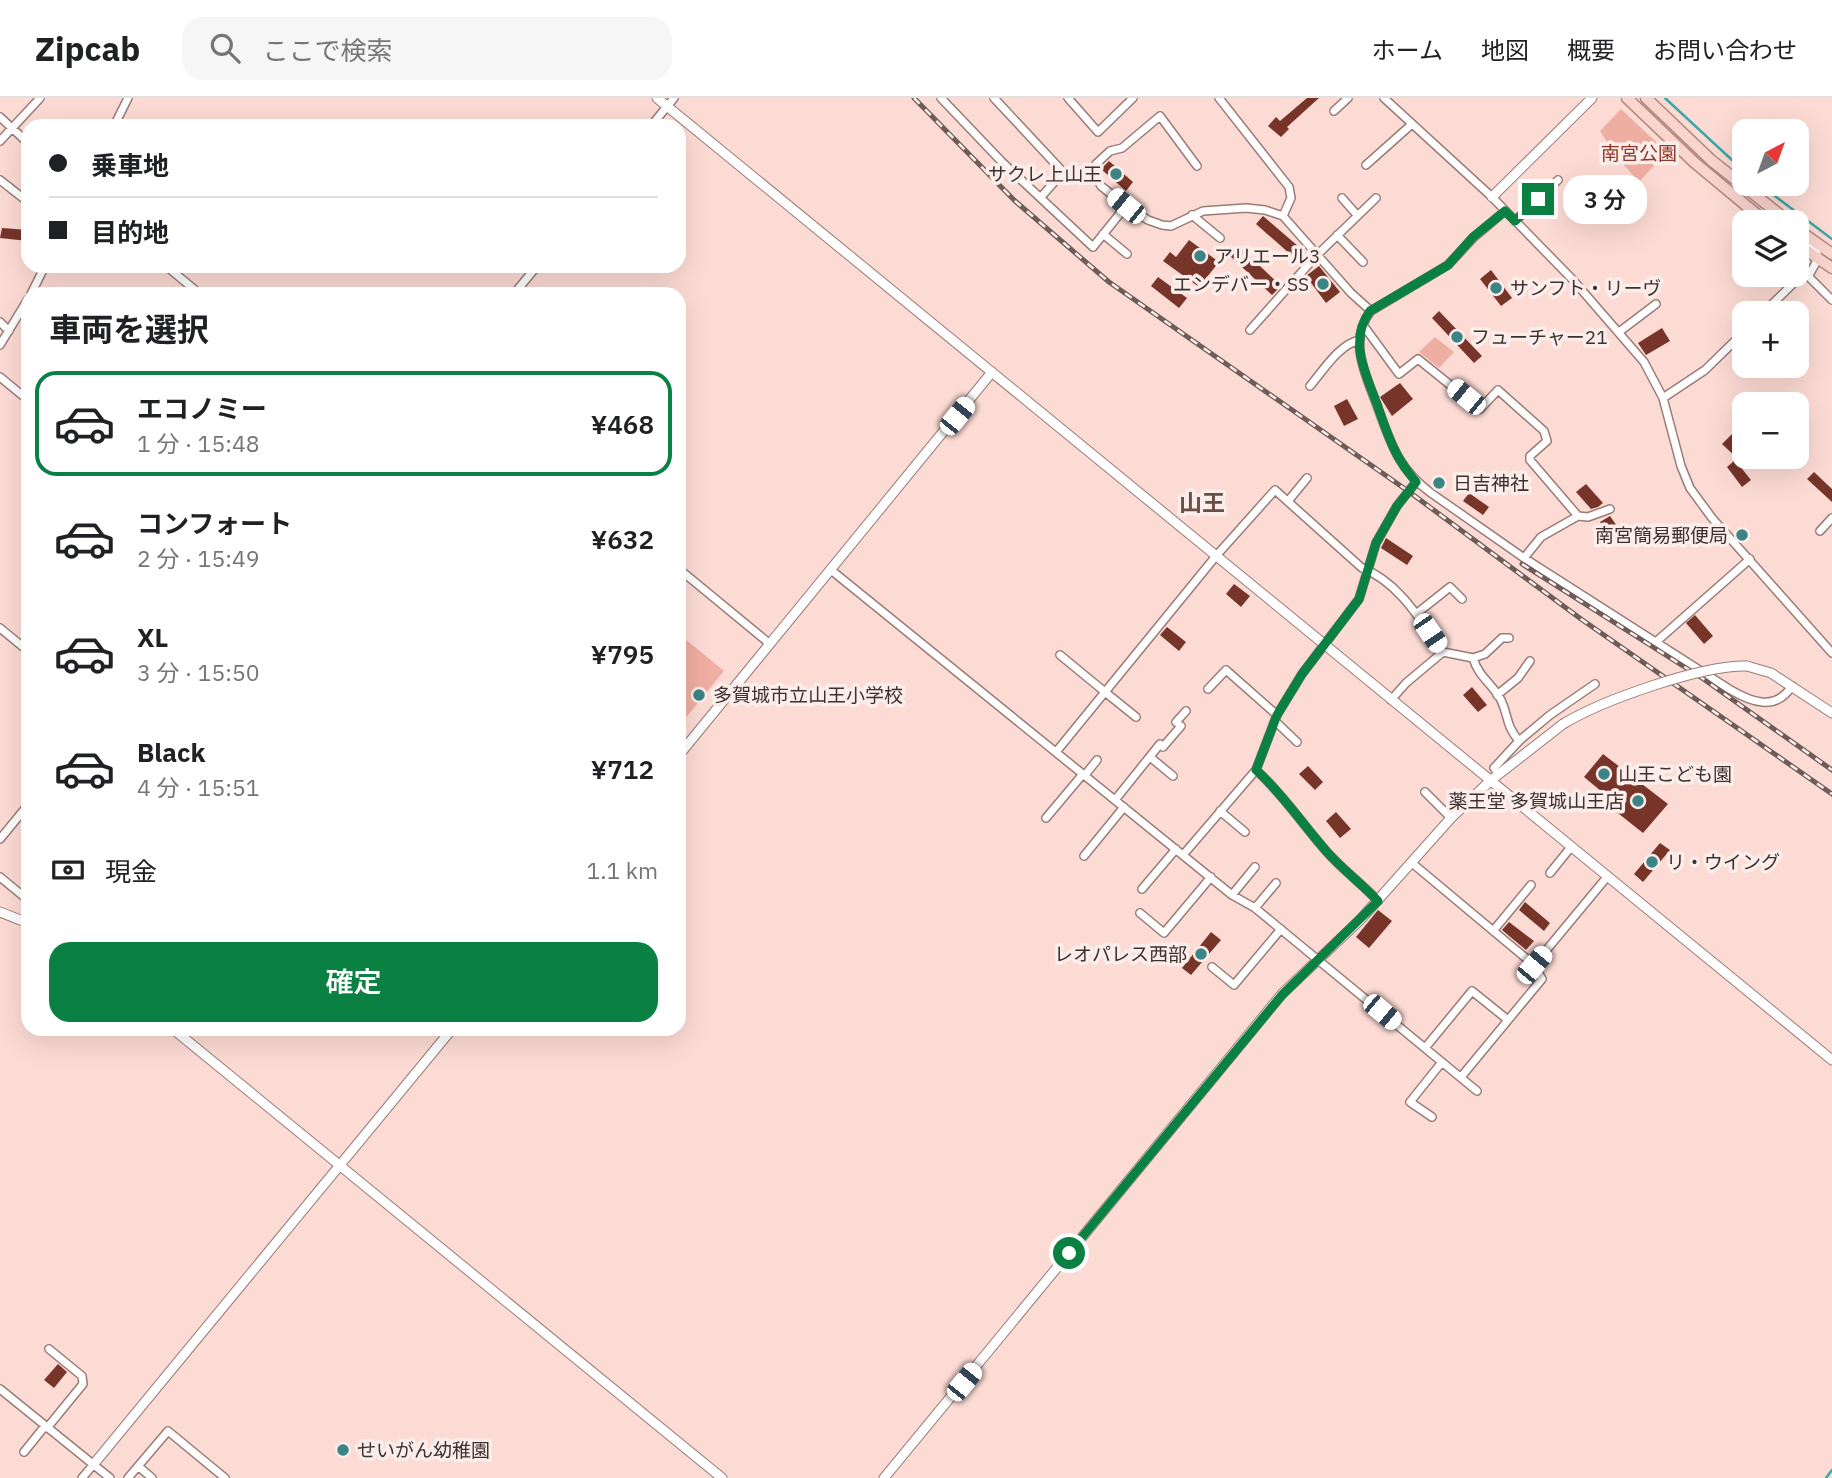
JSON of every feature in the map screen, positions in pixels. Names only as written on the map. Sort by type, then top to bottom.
[{"type":"main road","points":[[1627,98],[1695,163],[1752,210]]},
{"type":"main road","points":[[1646,98],[1732,177]]},
{"type":"main road","points":[[1755,196],[1773,210]]},
{"type":"main road","points":[[1809,238],[1832,254]]},
{"type":"main road","points":[[1809,253],[1832,268]]},
{"type":"street","points":[[0,141],[40,98]]},
{"type":"street","points":[[118,119],[128,98]]},
{"type":"street","points":[[657,98],[683,119]]},
{"type":"street","points":[[657,119],[674,98]]},
{"type":"street","points":[[994,98],[1063,172],[1041,197]]},
{"type":"street","points":[[1068,98],[1098,132],[1133,98]]},
{"type":"street","points":[[1219,98],[1289,187],[1291,198],[1283,216]]},
{"type":"street","points":[[1334,111],[1349,98]]},
{"type":"street","points":[[1384,98],[1492,197],[1644,362],[1663,398],[1681,466],[1690,488],[1712,518],[1832,653]]},
{"type":"street","points":[[1492,197],[1592,98]]},
{"type":"street","points":[[945,99],[1093,247],[1126,206]]},
{"type":"street","points":[[1197,166],[1160,116],[1122,148],[1110,151],[1096,164],[1094,173],[1101,186],[1126,206],[1148,220],[1162,225],[1171,226],[1203,211],[1246,208],[1283,216],[1350,293],[1370,311]]},
{"type":"street","points":[[0,117],[21,136]]},
{"type":"street","points":[[686,122],[1832,1060]]},
{"type":"street","points":[[1366,165],[1412,124]]},
{"type":"street","points":[[0,180],[21,196]]},
{"type":"street","points":[[1515,221],[1558,180]]},
{"type":"street","points":[[1754,196],[1768,210]]},
{"type":"street","points":[[1342,198],[1357,215]]},
{"type":"street","points":[[1250,330],[1317,255],[1376,198]]},
{"type":"street","points":[[1505,211],[1473,237],[1448,265],[1370,311],[1360,340],[1363,370],[1389,442],[1416,482],[1524,558],[1748,700],[1765,703],[1780,699],[1792,686]]},
{"type":"street","points":[[1192,215],[1220,238]]},
{"type":"street","points":[[1103,234],[1127,254]]},
{"type":"street","points":[[1337,235],[1363,262]]},
{"type":"street","points":[[1809,245],[1815,249],[1818,259],[1809,275],[1832,300]]},
{"type":"street","points":[[174,273],[192,287]]},
{"type":"street","points":[[520,287],[531,273]]},
{"type":"street","points":[[1775,301],[1790,287]]},
{"type":"street","points":[[1619,332],[1656,304]]},
{"type":"street","points":[[0,345],[21,311]]},
{"type":"street","points":[[0,322],[9,331]]},
{"type":"street","points":[[1363,325],[1399,374],[1418,359],[1480,409],[1498,390],[1544,431],[1547,441],[1530,456],[1530,460],[1578,516]]},
{"type":"street","points":[[1310,386],[1343,348],[1360,340]]},
{"type":"street","points":[[1663,398],[1705,369],[1732,343]]},
{"type":"street","points":[[686,746],[992,372]]},
{"type":"street","points":[[0,377],[21,394]]},
{"type":"street","points":[[1289,500],[1307,478]]},
{"type":"street","points":[[1183,855],[1256,770],[1276,718],[1302,674],[1359,599],[1376,543],[1397,506],[1416,482]]},
{"type":"street","points":[[1056,752],[1272,490],[1279,491],[1310,523],[1362,568],[1406,601],[1443,652],[1473,658],[1485,654],[1502,638],[1508,638]]},
{"type":"street","points":[[1524,558],[1541,537],[1578,516],[1588,517],[1610,509]]},
{"type":"street","points":[[1820,531],[1832,518]]},
{"type":"street","points":[[1657,641],[1750,559]]},
{"type":"street","points":[[831,570],[1232,895],[1255,908],[1477,1091]]},
{"type":"street","points":[[686,575],[770,644]]},
{"type":"street","points":[[1416,614],[1450,587],[1462,598]]},
{"type":"street","points":[[0,628],[21,645]]},
{"type":"street","points":[[1391,700],[1406,683],[1443,652]]},
{"type":"street","points":[[1060,655],[1136,717]]},
{"type":"street","points":[[1473,658],[1478,673],[1501,699],[1508,728],[1519,741]]},
{"type":"street","points":[[1497,695],[1518,678],[1530,661]]},
{"type":"street","points":[[884,1478],[1274,1004],[1378,901],[1451,818],[1490,781],[1563,724],[1598,706],[1727,666],[1747,666],[1771,673],[1832,713]]},
{"type":"street","points":[[1208,688],[1226,670],[1297,742]]},
{"type":"street","points":[[1499,774],[1494,768],[1519,741],[1550,715],[1595,684]]},
{"type":"street","points":[[1115,800],[1150,757],[1181,726],[1176,722],[1186,711]]},
{"type":"street","points":[[1150,757],[1173,776]]},
{"type":"street","points":[[1046,818],[1097,760]]},
{"type":"street","points":[[1256,770],[1270,782],[1285,804],[1330,855],[1378,901]]},
{"type":"street","points":[[1425,792],[1451,818]]},
{"type":"street","points":[[1084,856],[1124,807]]},
{"type":"street","points":[[1220,811],[1245,832]]},
{"type":"street","points":[[0,839],[21,814]]},
{"type":"street","points":[[1550,873],[1571,847]]},
{"type":"street","points":[[1142,889],[1176,849]]},
{"type":"street","points":[[1412,863],[1534,965],[1542,979],[1461,1077]]},
{"type":"street","points":[[1232,895],[1255,867]]},
{"type":"street","points":[[0,877],[21,894]]},
{"type":"street","points":[[1140,913],[1164,933],[1211,877]]},
{"type":"street","points":[[1534,965],[1607,877]]},
{"type":"street","points":[[1255,908],[1276,883]]},
{"type":"street","points":[[1493,931],[1531,885]]},
{"type":"street","points":[[0,912],[21,920]]},
{"type":"street","points":[[1212,967],[1234,985],[1281,929]]},
{"type":"street","points":[[1424,1048],[1472,990],[1508,1020]]},
{"type":"street","points":[[182,1036],[722,1478]]},
{"type":"street","points":[[82,1478],[447,1036]]},
{"type":"street","points":[[1432,1117],[1410,1102],[1442,1062]]},
{"type":"street","points":[[24,1452],[83,1384],[82,1376],[48,1349]]},
{"type":"street","points":[[0,1390],[110,1478]]},
{"type":"street","points":[[128,1478],[168,1431],[222,1477]]},
{"type":"street","points":[[138,1466],[152,1478]]},
{"type":"green space","name":"南宮公園","points":[[1621,109],[1667,152],[1639,182],[1616,156],[1600,131]]},
{"type":"green space","points":[[1435,337],[1454,352],[1439,368],[1419,352]]},
{"type":"green space","points":[[686,640],[724,671],[686,717]]},
{"type":"building","points":[[1307,98],[1319,98],[1287,127],[1289,129],[1281,137],[1268,126],[1276,117],[1280,121]]},
{"type":"building","name":"サクレ上山王","points":[[1109,161],[1133,182],[1126,191],[1101,169]]},
{"type":"building","points":[[1263,216],[1306,253],[1299,262],[1256,224]]},
{"type":"building","points":[[2,228],[21,229],[21,240],[0,238]]},
{"type":"building","points":[[1189,240],[1219,262],[1199,287],[1163,261],[1170,252],[1176,257]]},
{"type":"building","points":[[1238,245],[1281,286],[1272,295],[1229,255]]},
{"type":"building","name":"エンデバー・SS","points":[[1319,266],[1340,292],[1326,303],[1306,276]]},
{"type":"building","name":"サンフト・リーヴ","points":[[1491,270],[1512,298],[1501,306],[1480,279]]},
{"type":"building","points":[[1158,277],[1187,298],[1179,308],[1151,286]]},
{"type":"building","name":"フューチャー21","points":[[1439,311],[1482,356],[1474,363],[1432,318]]},
{"type":"building","points":[[1662,328],[1670,341],[1646,355],[1638,343]]},
{"type":"building","points":[[1400,383],[1413,399],[1392,416],[1380,397]]},
{"type":"building","points":[[1347,399],[1358,419],[1344,426],[1334,406]]},
{"type":"building","points":[[1732,434],[1732,453],[1722,444]]},
{"type":"building","points":[[1732,463],[1732,469],[1742,469],[1751,480],[1742,487],[1727,467]]},
{"type":"building","points":[[1814,472],[1832,489],[1832,502],[1807,479]]},
{"type":"building","points":[[1586,484],[1603,503],[1598,507],[1591,509],[1576,492]]},
{"type":"building","points":[[1469,493],[1489,507],[1483,515],[1463,501]]},
{"type":"building","points":[[1610,516],[1626,539],[1616,546],[1600,522]]},
{"type":"building","points":[[1386,538],[1413,556],[1407,565],[1381,548]]},
{"type":"building","points":[[1234,584],[1250,596],[1241,607],[1226,594]]},
{"type":"building","points":[[1695,615],[1713,636],[1704,644],[1686,623]]},
{"type":"building","points":[[1167,627],[1186,642],[1179,651],[1160,635]]},
{"type":"building","points":[[1472,687],[1487,705],[1478,712],[1463,695]]},
{"type":"building","name":"薬王堂 多賀城山王店","points":[[1603,754],[1668,804],[1643,833],[1609,806],[1613,801],[1584,777]]},
{"type":"building","points":[[1308,766],[1323,782],[1315,790],[1299,774]]},
{"type":"building","points":[[1336,812],[1351,829],[1340,838],[1326,821]]},
{"type":"building","name":"リ・ウイング","points":[[1660,843],[1670,850],[1643,882],[1634,874]]},
{"type":"building","points":[[1525,902],[1550,923],[1544,931],[1519,910]]},
{"type":"building","points":[[1378,910],[1392,921],[1369,948],[1356,937]]},
{"type":"building","points":[[1509,922],[1534,941],[1526,950],[1502,930]]},
{"type":"building","name":"レオパレス西部","points":[[1211,932],[1221,940],[1191,975],[1182,968]]},
{"type":"building","points":[[58,1364],[67,1372],[54,1388],[44,1380]]},
{"type":"waterway","points":[[1665,98],[1732,160]]},
{"type":"waterway","points":[[1775,196],[1832,239]]},
{"type":"waterway","points":[[1826,1478],[1832,1470]]},
{"type":"railway","points":[[914,98],[1015,201],[1109,282],[1408,491],[1581,619],[1832,794]]},
{"type":"railway","points":[[1522,564],[1702,678],[1832,770]]},
{"type":"place","name":"サクレ上山王","points":[[1116,174]]},
{"type":"place","name":"アリエール3","points":[[1200,256]]},
{"type":"place","name":"エンデバー・SS","points":[[1323,284]]},
{"type":"place","name":"サンフト・リーヴ","points":[[1496,288]]},
{"type":"place","name":"フューチャー21","points":[[1457,337]]},
{"type":"place","name":"日吉神社","points":[[1439,483]]},
{"type":"place","name":"南宮簡易郵便局","points":[[1742,535]]},
{"type":"place","name":"多賀城市立山王小学校","points":[[699,695]]},
{"type":"place","name":"山王こども園","points":[[1604,774]]},
{"type":"place","name":"薬王堂 多賀城山王店","points":[[1638,801]]},
{"type":"place","name":"リ・ウイング","points":[[1652,862]]},
{"type":"place","name":"レオパレス西部","points":[[1201,954]]},
{"type":"place","name":"せいがん幼稚園","points":[[343,1450]]},
{"type":"district","name":"山王","points":[[1202,503]]},
{"type":"route","points":[[1069,1253],[1282,995],[1378,901],[1330,855],[1285,804],[1270,782],[1256,770],[1277,715],[1302,674],[1359,599],[1376,543],[1397,506],[1416,482],[1404,468],[1389,442],[1363,370],[1360,340],[1365,318],[1370,311],[1452,262],[1473,237],[1505,211],[1515,221],[1538,199]]}]
